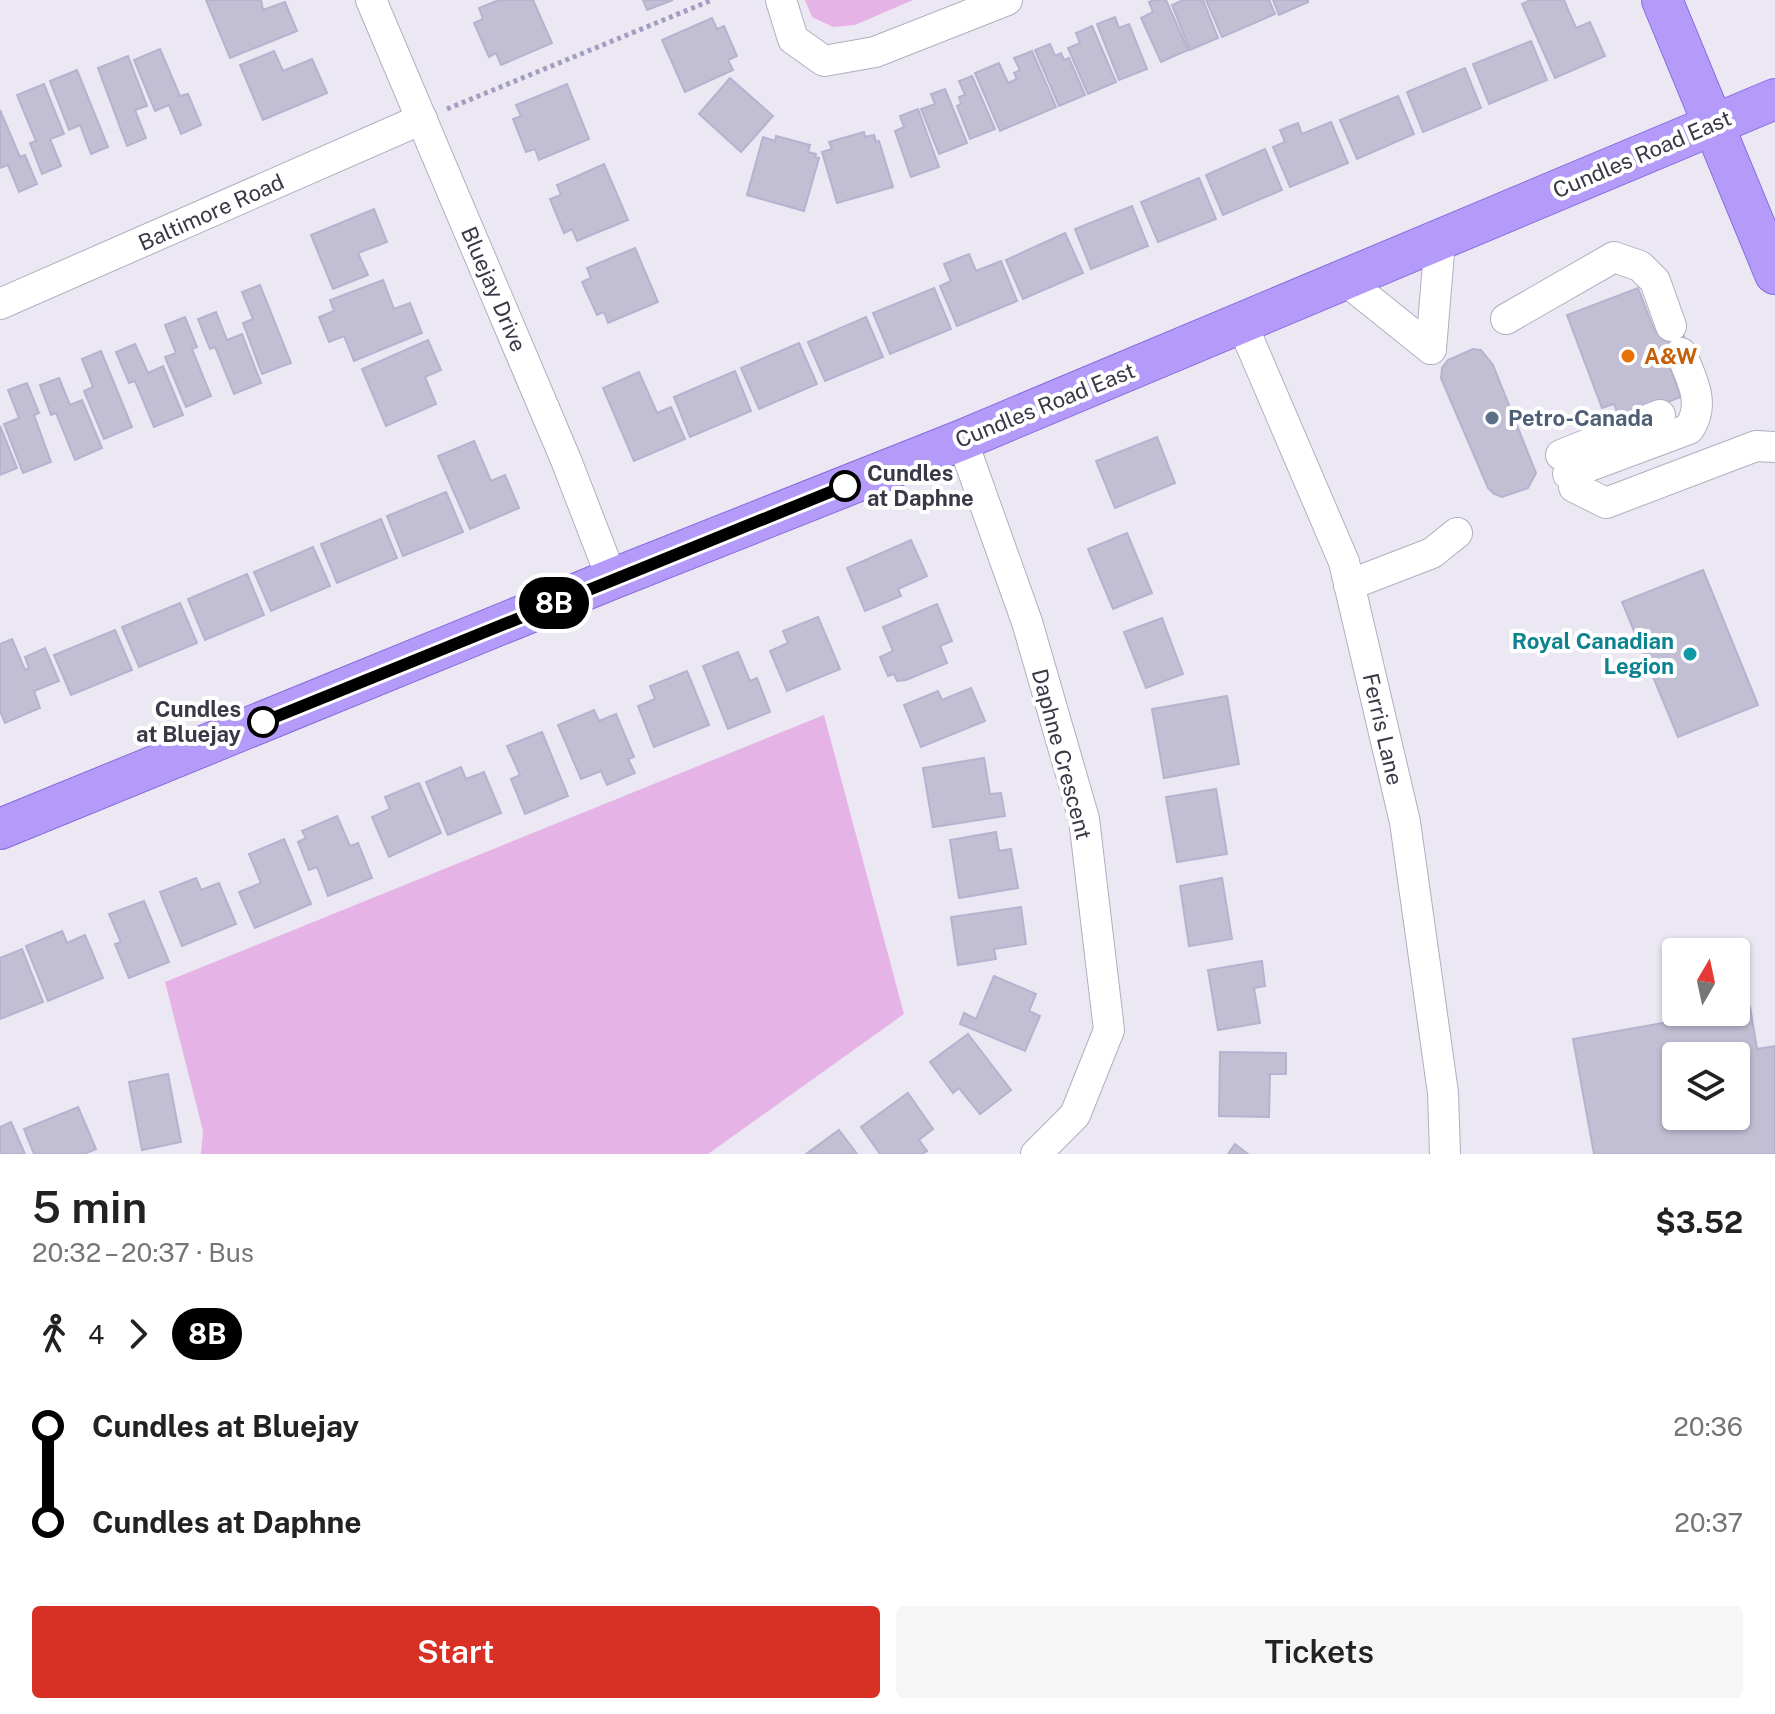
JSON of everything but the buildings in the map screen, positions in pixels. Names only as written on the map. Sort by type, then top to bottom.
[{"type":"main road","points":[[1662,0],[1775,274]]},
{"type":"main road","name":"Cundles Road East","points":[[0,829],[962,440],[1775,99]]},
{"type":"street","name":"Bluejay Drive","points":[[371,0],[566,460],[612,579]]},
{"type":"street","points":[[781,0],[793,39],[824,61],[875,52],[1007,0]]},
{"type":"street","name":"Baltimore Road","points":[[0,304],[422,119]]},
{"type":"street","points":[[1345,280],[1431,349],[1440,240]]},
{"type":"street","points":[[1506,319],[1614,257],[1640,266],[1655,281],[1699,399],[1696,419],[1689,429],[1568,472]]},
{"type":"street","name":"Ferris Lane","points":[[1242,324],[1344,562],[1405,822],[1443,1093],[1445,1154]]},
{"type":"street","points":[[1568,472],[1660,415]]},
{"type":"street","points":[[1568,472],[1606,503],[1769,439]]},
{"type":"street","name":"Daphne Crescent","points":[[962,440],[1027,622],[1084,819],[1109,1030],[1075,1115],[1036,1154]]},
{"type":"street","points":[[1349,585],[1432,553],[1457,533]]},
{"type":"path","points":[[422,119],[712,0]]},
{"type":"shaded area","points":[[805,0],[913,0],[855,25],[833,27],[812,17]]},
{"type":"shaded area","points":[[824,715],[904,1014],[708,1154],[201,1154],[203,1131],[165,982]]},
{"type":"bus line","name":"8B","points":[[263,722],[845,486]]},
{"type":"place","name":"A&W","points":[[1628,356]]},
{"type":"place","name":"Petro-Canada","points":[[1492,418]]},
{"type":"place","name":"Cundles at Daphne","points":[[845,486]]},
{"type":"place","name":"Royal Canadian Legion","points":[[1690,654]]},
{"type":"place","name":"Cundles at Bluejay","points":[[263,722]]}]
